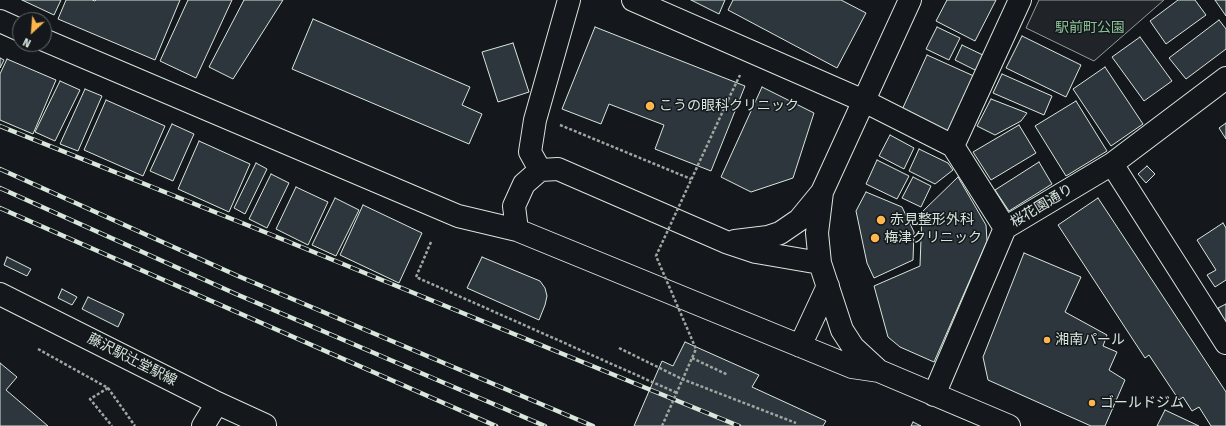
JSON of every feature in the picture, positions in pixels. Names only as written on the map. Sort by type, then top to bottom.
[{"type":"street","points":[[540,170],[530,152],[534,126],[569,0]]},
{"type":"street","points":[[633,0],[864,101],[953,146],[1005,228]]},
{"type":"street","points":[[726,242],[768,237],[780,233],[800,220],[822,192],[910,0]]},
{"type":"street","points":[[953,146],[1020,0]]},
{"type":"street","points":[[0,21],[12,26]]},
{"type":"street","points":[[52,43],[458,216],[517,230],[852,367],[879,371],[1010,426]]},
{"type":"street","name":"桜花園通り","points":[[934,395],[1005,228],[1112,164],[1226,78]]},
{"type":"street","points":[[1112,164],[1226,343]]},
{"type":"street","points":[[517,230],[514,206],[524,184],[540,170],[558,169],[726,242],[756,252],[820,263]]},
{"type":"street","points":[[822,192],[818,233],[820,263],[842,330],[853,347],[879,371]]},
{"type":"street","points":[[800,346],[828,286]]},
{"type":"street","name":"藤沢駅辻堂駅線","points":[[0,294],[266,426]]},
{"type":"street","points":[[203,426],[217,402]]},
{"type":"path","points":[[662,426],[696,349],[656,256],[741,72]]},
{"type":"path","points":[[559,125],[691,179]]},
{"type":"path","points":[[431,242],[416,277],[676,393]]},
{"type":"path","points":[[619,348],[682,379],[796,423]]},
{"type":"path","points":[[38,349],[108,388],[135,426]]},
{"type":"path","points":[[692,358],[728,375]]},
{"type":"path","points":[[108,388],[90,399],[112,426]]},
{"type":"green space","name":"駅前町公園","points":[[1039,0],[1164,0],[1094,61],[1026,28]]},
{"type":"building","points":[[22,0],[61,0],[54,15],[52,12],[48,12]]},
{"type":"building","points":[[66,0],[180,0],[155,60],[58,19]]},
{"type":"building","points":[[188,0],[232,0],[196,78],[160,61]]},
{"type":"building","points":[[244,0],[283,0],[233,79],[209,67]]},
{"type":"building","points":[[691,0],[725,0],[719,14]]},
{"type":"building","points":[[733,0],[841,0],[866,13],[837,68],[728,10]]},
{"type":"building","points":[[947,0],[996,0],[975,41],[936,21]]},
{"type":"building","points":[[1178,0],[1195,0],[1206,15],[1166,44],[1150,21]]},
{"type":"building","points":[[1215,0],[1226,0],[1226,16]]},
{"type":"building","points":[[313,19],[470,87],[462,105],[482,114],[469,144],[292,69]]},
{"type":"building","points":[[1219,20],[1226,29],[1226,49],[1186,79],[1169,58]]},
{"type":"building","points":[[595,27],[745,86],[711,171],[655,149],[664,125],[609,104],[601,124],[562,109]]},
{"type":"building","points":[[937,27],[960,38],[949,60],[926,49]]},
{"type":"building","points":[[1022,36],[1081,65],[1066,97],[1006,68]]},
{"type":"building","points":[[1140,37],[1172,81],[1144,101],[1112,57]]},
{"type":"building","points":[[513,43],[529,92],[498,102],[482,52]]},
{"type":"building","points":[[962,45],[987,57],[979,72],[955,60]]},
{"type":"building","points":[[927,55],[976,77],[951,134],[901,112]]},
{"type":"building","points":[[0,58],[4,60],[0,68]]},
{"type":"building","points":[[7,59],[56,80],[33,134],[0,120],[0,74]]},
{"type":"building","points":[[1105,67],[1143,124],[1111,146],[1073,89]]},
{"type":"building","points":[[1002,74],[1052,96],[1044,115],[993,93]]},
{"type":"building","points":[[60,81],[80,90],[55,141],[35,132]]},
{"type":"building","points":[[762,87],[814,113],[793,178],[751,192],[721,177]]},
{"type":"building","points":[[85,89],[102,96],[78,151],[60,144]]},
{"type":"building","points":[[991,99],[1027,113],[1021,121],[995,135],[977,126]]},
{"type":"building","points":[[106,100],[165,126],[143,176],[84,150]]},
{"type":"building","points":[[1076,101],[1107,151],[1066,176],[1035,126]]},
{"type":"building","points":[[1226,123],[1226,139],[1219,128]]},
{"type":"building","points":[[172,124],[194,134],[173,181],[150,171]]},
{"type":"building","points":[[1019,125],[1036,153],[991,180],[973,152]]},
{"type":"building","points":[[890,135],[914,148],[904,169],[879,156]]},
{"type":"building","points":[[199,141],[250,164],[229,212],[178,189]]},
{"type":"building","points":[[919,149],[948,163],[953,170],[935,184],[909,171]]},
{"type":"building","points":[[877,160],[909,176],[897,199],[866,184]]},
{"type":"building","points":[[1039,162],[1052,184],[1009,211],[995,190]]},
{"type":"building","points":[[256,163],[267,169],[245,214],[234,208]]},
{"type":"building","points":[[1147,166],[1155,174],[1146,183],[1138,174]]},
{"type":"building","points":[[271,174],[289,183],[267,228],[249,219]]},
{"type":"building","points":[[913,177],[931,186],[921,207],[902,198]]},
{"type":"building","points":[[958,177],[986,225],[987,241],[934,362],[900,347],[888,337],[874,286],[920,266],[922,212]]},
{"type":"building","points":[[296,187],[328,202],[308,245],[276,229]]},
{"type":"building","points":[[866,192],[902,207],[914,232],[913,260],[874,278],[867,263],[856,211]]},
{"type":"building","points":[[335,198],[359,210],[336,256],[312,245]]},
{"type":"building","points":[[1098,198],[1226,392],[1226,426],[1211,426],[1199,407],[1192,411],[1183,397],[1179,400],[1149,355],[1145,358],[1058,225]]},
{"type":"building","points":[[363,205],[422,233],[399,283],[340,255]]},
{"type":"building","points":[[1223,223],[1226,228],[1226,280],[1215,287],[1207,275],[1216,270],[1197,240]]},
{"type":"building","name":"湘南パール","points":[[1024,253],[1081,277],[1065,312],[1107,335],[1103,346],[1117,352],[1109,370],[1125,380],[1105,426],[1091,426],[988,380],[983,357]]},
{"type":"building","points":[[7,257],[31,269],[27,276],[4,265]]},
{"type":"building","points":[[482,257],[540,281],[545,288],[547,296],[539,320],[467,288]]},
{"type":"building","points":[[62,289],[77,297],[72,305],[58,298]]},
{"type":"building","points":[[88,297],[124,314],[118,327],[82,309]]},
{"type":"building","points":[[1226,304],[1226,323],[1218,308]]},
{"type":"building","points":[[685,342],[759,375],[752,387],[826,421],[823,426],[634,426],[662,361],[673,366]]},
{"type":"building","points":[[0,363],[17,377],[6,390],[48,426],[0,426]]},
{"type":"building","points":[[1165,410],[1199,426],[1157,426]]},
{"type":"building","points":[[913,422],[921,426],[911,426]]},
{"type":"railway","points":[[0,126],[272,235],[739,426]]},
{"type":"railway","points":[[0,169],[238,276],[593,426]]},
{"type":"railway","points":[[0,188],[236,294],[545,426]]},
{"type":"railway","points":[[0,208],[496,426]]},
{"type":"place","name":"こうの眼科クリニック","points":[[650,106]]},
{"type":"place","name":"赤見整形外科","points":[[881,220]]},
{"type":"place","name":"梅津クリニック","points":[[875,238]]},
{"type":"place","name":"湘南パール","points":[[1047,340]]},
{"type":"place","name":"ゴールドジム","points":[[1092,403]]}]
